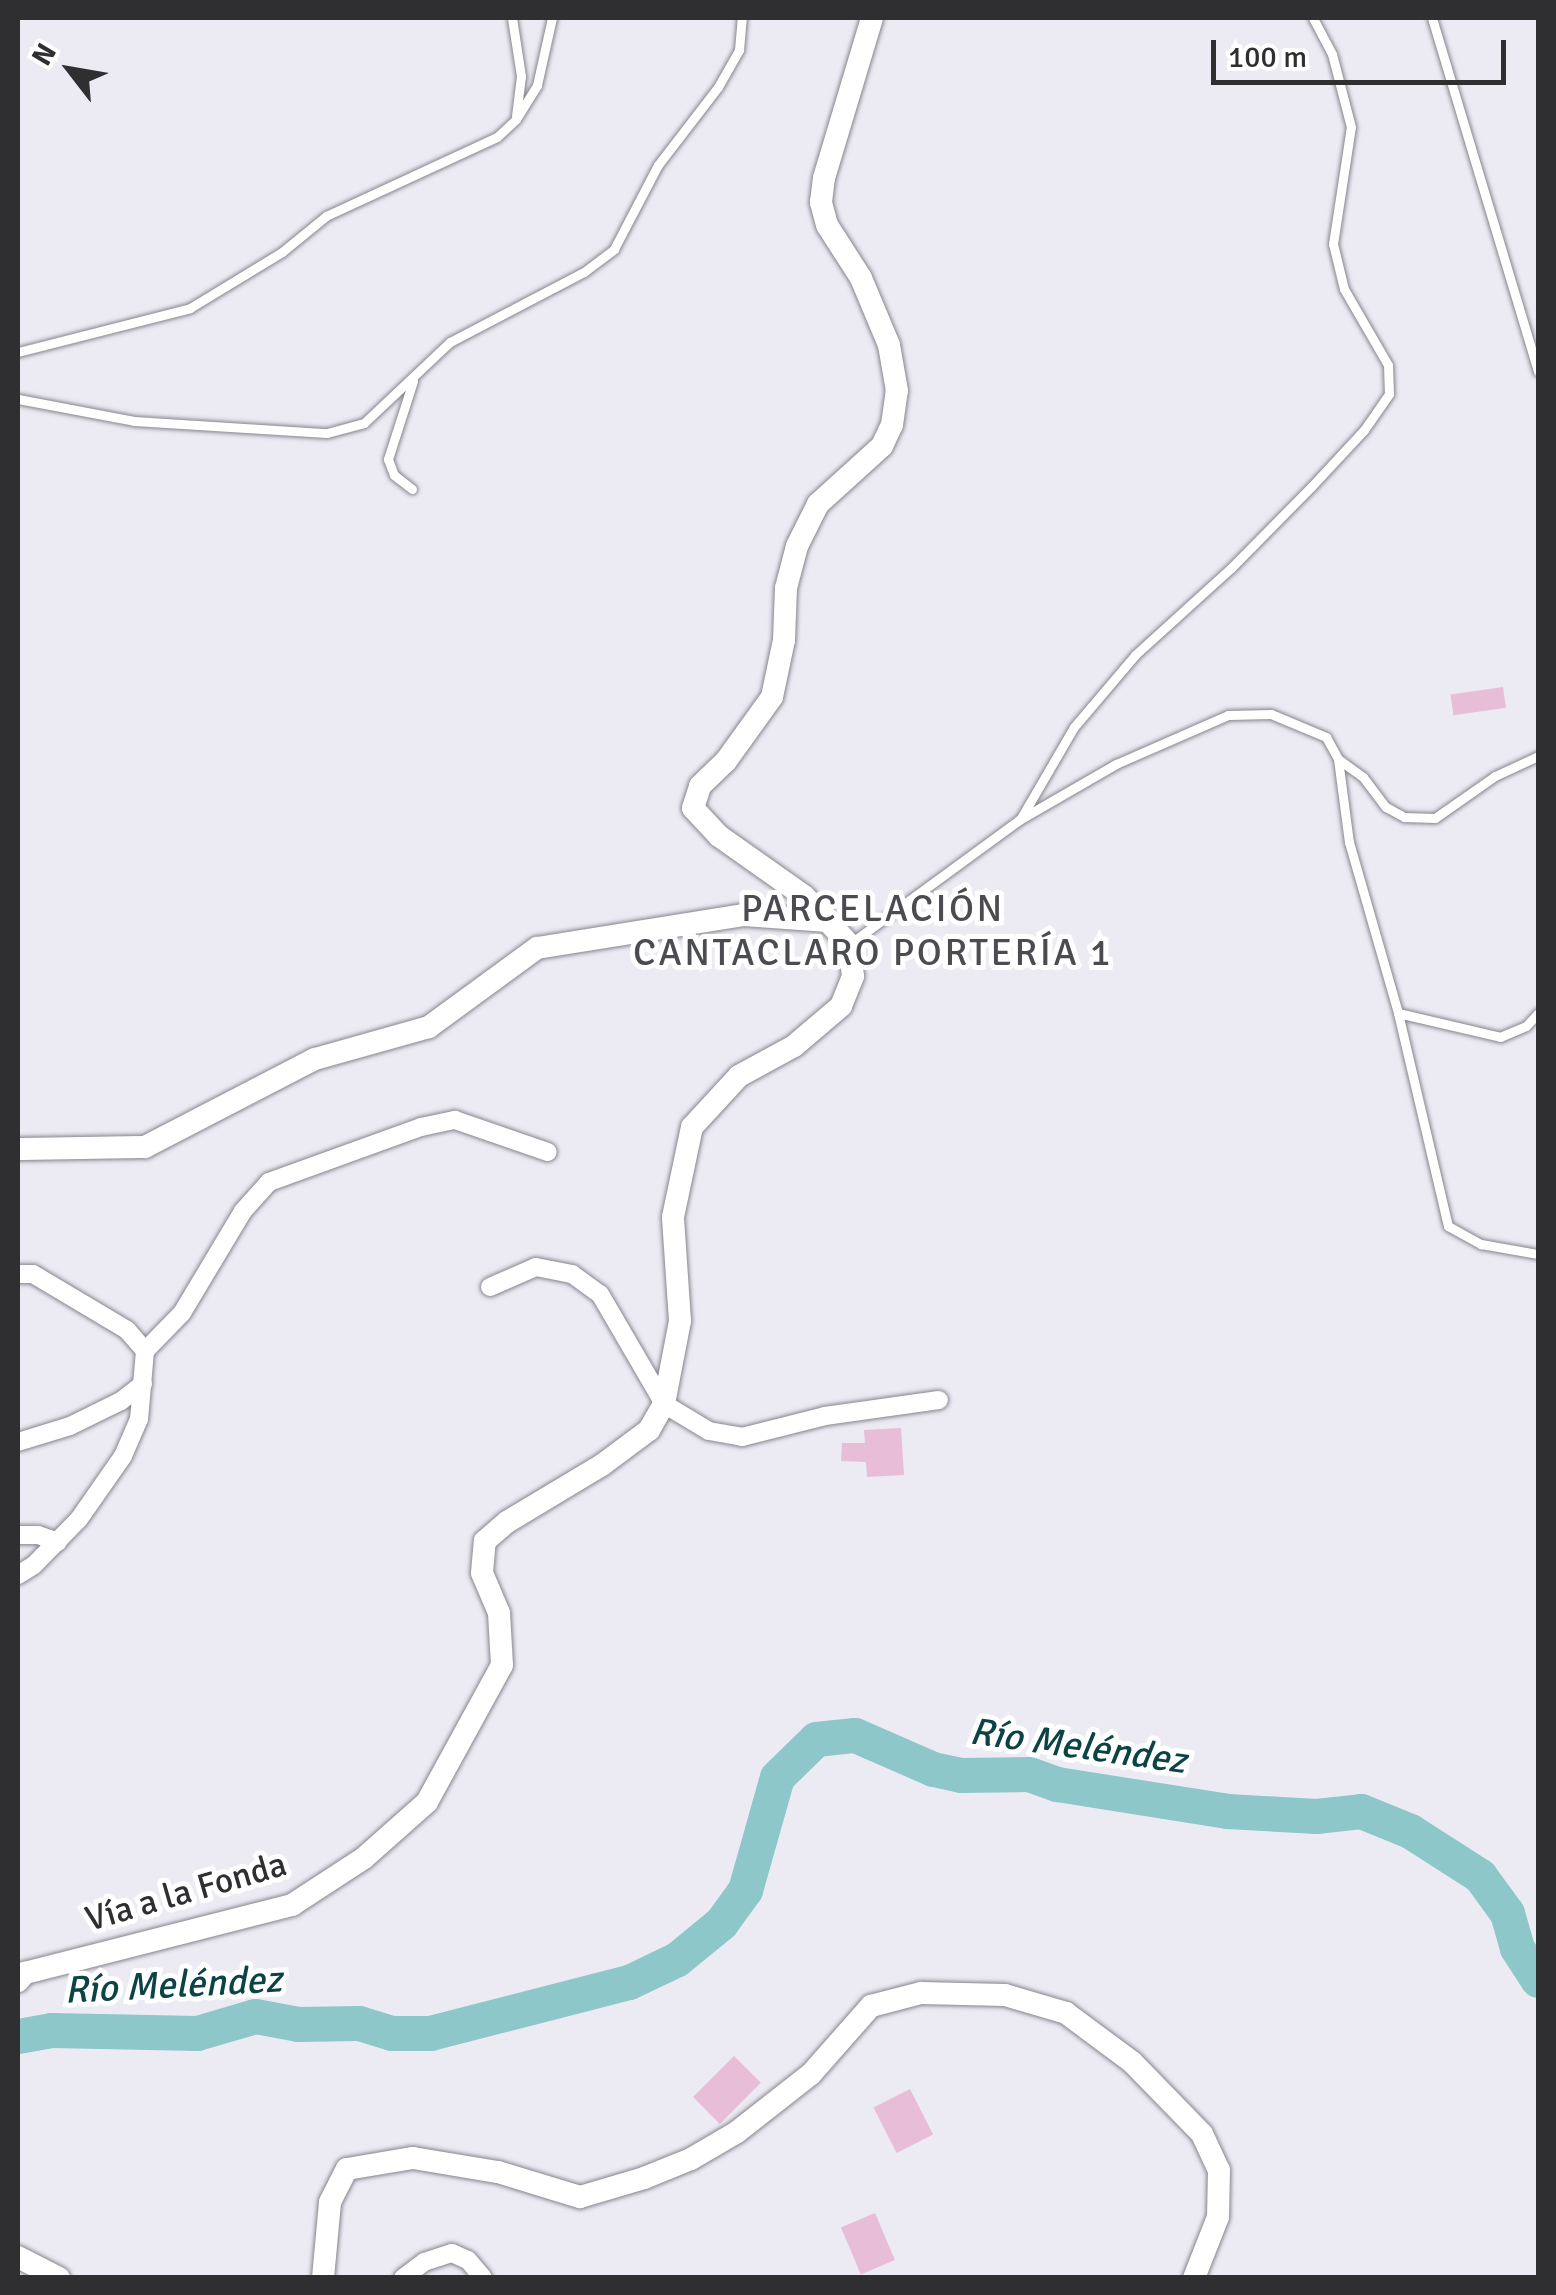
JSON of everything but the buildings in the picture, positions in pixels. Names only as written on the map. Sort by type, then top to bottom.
[{"type":"street","points":[[850,944],[804,896],[699,820],[692,808],[700,786],[726,760],[772,696],[784,640],[786,588],[797,546],[818,504],[882,446],[892,425],[897,391],[888,345],[860,278],[827,226],[822,202],[824,178],[872,18]]},
{"type":"street","points":[[18,1149],[145,1146],[315,1059],[429,1027],[537,948],[744,915],[828,921]]},
{"type":"street","name":"Vía a la Fonda","points":[[18,1981],[26,1973],[292,1905],[364,1858],[427,1802],[502,1665],[499,1612],[482,1573],[485,1541],[507,1522],[602,1465],[648,1430],[664,1404],[680,1321],[673,1216],[692,1127],[739,1076],[794,1046],[841,1006],[853,976],[850,944]]},
{"type":"street","points":[[144,1351],[182,1313],[242,1211],[269,1182],[421,1127],[455,1120],[548,1152]]},
{"type":"street","points":[[490,1287],[536,1267],[572,1274],[600,1294],[664,1404],[709,1431],[742,1437],[825,1416],[939,1400]]},
{"type":"street","points":[[18,1274],[33,1274],[127,1330],[144,1351],[139,1418],[123,1456],[103,1489],[58,1542],[18,1575]]},
{"type":"street","points":[[18,1442],[70,1426],[121,1401],[143,1384]]},
{"type":"street","points":[[18,1536],[38,1535],[58,1542]]},
{"type":"street","points":[[323,2278],[330,2202],[348,2169],[414,2158],[498,2172],[580,2197],[644,2178],[691,2159],[737,2132],[812,2074],[872,2006],[921,1994],[1005,1995],[1066,2013],[1132,2062],[1202,2134],[1219,2170],[1218,2217],[1194,2278]]},
{"type":"street","points":[[403,2278],[424,2262],[452,2253],[468,2260],[483,2278]]},
{"type":"street","points":[[18,2257],[58,2278]]},
{"type":"lane","points":[[512,18],[521,76],[516,119]]},
{"type":"lane","points":[[18,352],[190,308],[282,252],[326,216],[497,138],[516,119],[537,84],[552,18]]},
{"type":"lane","points":[[18,399],[134,421],[327,433],[364,423],[450,342],[584,272],[614,249],[658,166],[732,63],[739,50],[742,18]]},
{"type":"lane","points":[[1019,820],[1074,728],[1135,655],[1232,568],[1311,487],[1364,430],[1389,394],[1388,365],[1344,288],[1334,244],[1351,127],[1332,54],[1313,18]]},
{"type":"lane","points":[[1432,18],[1538,370]]},
{"type":"lane","points":[[412,489],[394,475],[388,459],[414,379]]},
{"type":"lane","points":[[850,944],[1019,820],[1116,764],[1228,715],[1272,714],[1326,737],[1338,759],[1349,842],[1398,1014],[1448,1226],[1481,1244],[1538,1254]]},
{"type":"lane","points":[[1338,759],[1363,778],[1386,806],[1404,818],[1435,818],[1495,776],[1538,756]]},
{"type":"lane","points":[[1398,1014],[1500,1037],[1526,1026],[1538,1013]]},
{"type":"waterway","name":"Río Meléndez","points":[[18,2036],[51,2030],[197,2033],[255,2016],[298,2024],[359,2023],[392,2033],[430,2033],[629,1982],[677,1959],[721,1923],[745,1890],[777,1777],[816,1739],[855,1735],[933,1769],[961,1775],[1029,1774],[1057,1784],[1227,1811],[1316,1816],[1361,1811],[1410,1831],[1480,1876],[1507,1913],[1517,1948],[1538,1980]]},
{"type":"district","name":"PARCELACIÓN CANTACLARO PORTERÍA 1","points":[[873,931]]}]
